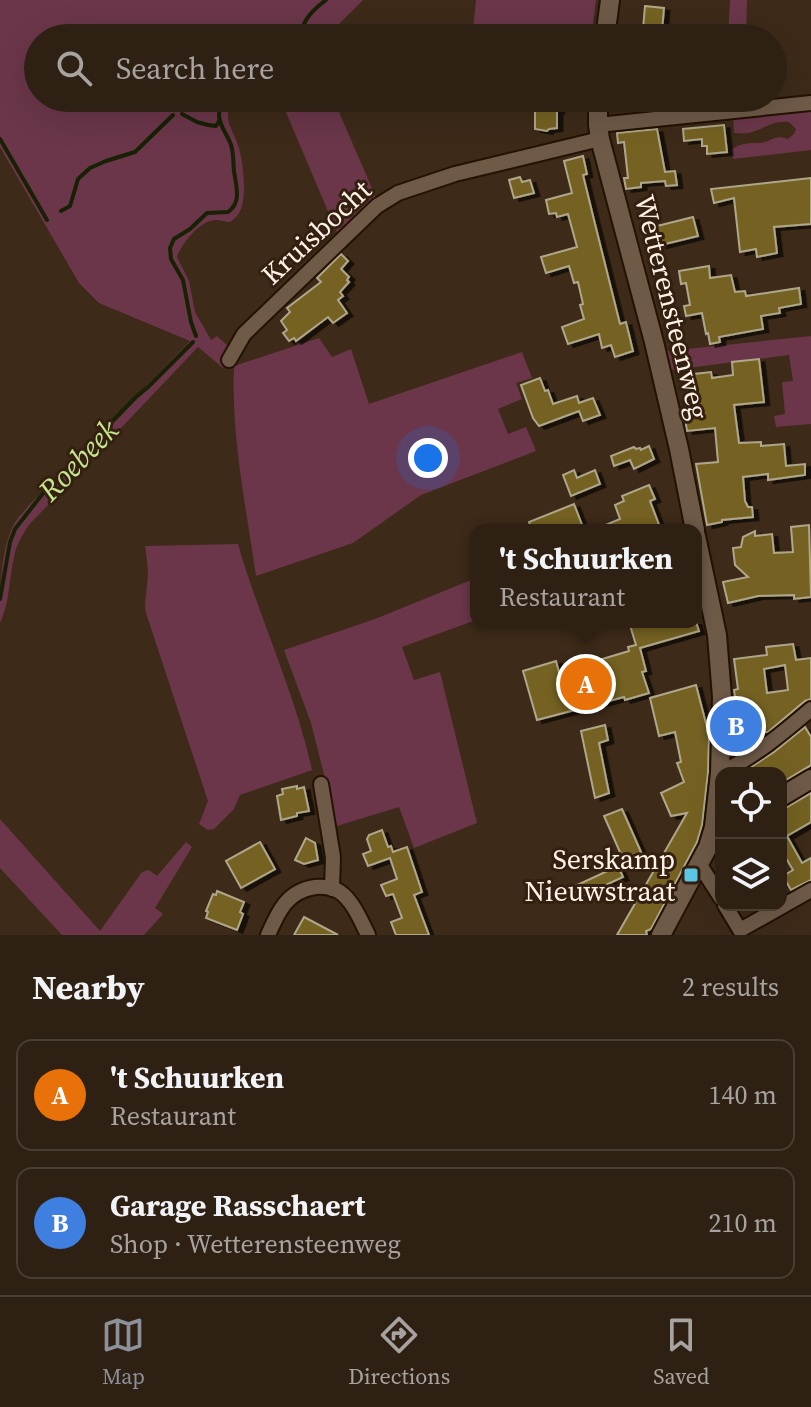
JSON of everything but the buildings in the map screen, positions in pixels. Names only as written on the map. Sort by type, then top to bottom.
[{"type":"street","points":[[607,24],[610,0]]},
{"type":"street","name":"Kruisbocht","points":[[787,106],[811,103]]},
{"type":"street","name":"Wetterensteenweg","points":[[598,112],[599,132],[654,342],[694,524]]},
{"type":"street","name":"Kruisbocht","points":[[229,360],[244,334],[377,206],[398,193],[455,174],[554,152],[599,132],[745,112]]},
{"type":"street","points":[[702,564],[717,635],[722,697],[720,767]]},
{"type":"street","points":[[732,767],[811,709]]},
{"type":"street","points":[[787,793],[811,779]]},
{"type":"street","points":[[321,784],[333,857],[332,889]]},
{"type":"street","points":[[661,935],[715,834]]},
{"type":"street","points":[[700,865],[715,889]]},
{"type":"street","points":[[268,935],[283,903],[299,890],[318,886],[340,892],[368,935]]},
{"type":"street","points":[[787,904],[811,890]]},
{"type":"street","points":[[729,911],[740,930],[774,911]]},
{"type":"shaded area","points":[[0,0],[363,0],[339,24],[24,24],[24,112],[228,112],[230,127],[240,151],[244,189],[242,207],[236,217],[230,222],[210,221],[198,228],[187,239],[177,257],[189,281],[195,312],[211,340],[217,336],[231,349],[223,368],[198,347],[28,526],[15,553],[8,598],[0,623],[3,561],[16,520],[190,341],[99,303],[79,283],[0,147]]},
{"type":"shaded area","points":[[476,0],[596,0],[593,24],[474,24]]},
{"type":"shaded area","points":[[730,0],[747,0],[746,24],[729,24]]},
{"type":"shaded area","points":[[811,110],[811,150],[733,159],[732,149],[736,147],[776,138],[788,139],[796,129],[789,122],[783,122],[749,133],[734,133],[733,116]]},
{"type":"shaded area","points":[[286,112],[339,112],[377,200],[338,235]]},
{"type":"shaded area","points":[[811,336],[811,424],[776,427],[774,416],[785,414],[782,382],[793,381],[789,355],[671,370],[667,351]]},
{"type":"shaded area","points":[[319,338],[332,357],[351,349],[369,404],[522,352],[532,378],[516,383],[522,399],[498,409],[508,434],[526,427],[536,451],[421,495],[353,543],[256,576],[237,445],[234,366]]},
{"type":"shaded area","points":[[238,544],[296,712],[312,770],[240,795],[234,809],[214,829],[208,830],[199,824],[208,801],[146,613],[148,571],[145,546]]},
{"type":"shaded area","points":[[470,580],[470,622],[402,647],[414,680],[440,672],[477,823],[414,848],[399,807],[337,826],[311,723],[284,650],[375,619]]},
{"type":"shaded area","points":[[0,819],[100,931],[142,872],[149,870],[157,876],[186,842],[192,847],[155,908],[163,914],[144,935],[62,935],[0,868]]},
{"type":"waterway","name":"Roebeek","points":[[304,24],[326,0]]},
{"type":"waterway","name":"Roebeek","points":[[196,336],[183,280],[171,259],[170,248],[174,239],[207,213],[228,212],[235,203],[233,152],[220,123],[219,112]]},
{"type":"waterway","points":[[182,114],[208,125],[216,126],[219,121]]},
{"type":"waterway","points":[[61,211],[70,206],[78,179],[90,168],[135,152],[173,115]]},
{"type":"waterway","points":[[0,139],[47,220]]},
{"type":"waterway","name":"Roebeek","points":[[0,599],[15,529],[44,492],[193,342]]},
{"type":"place","name":"'t Schuurken","points":[[586,684]]},
{"type":"place","name":"Garage Rasschaert","points":[[736,726]]},
{"type":"place","name":"Serskamp Nieuwstraat","points":[[691,875]]}]
